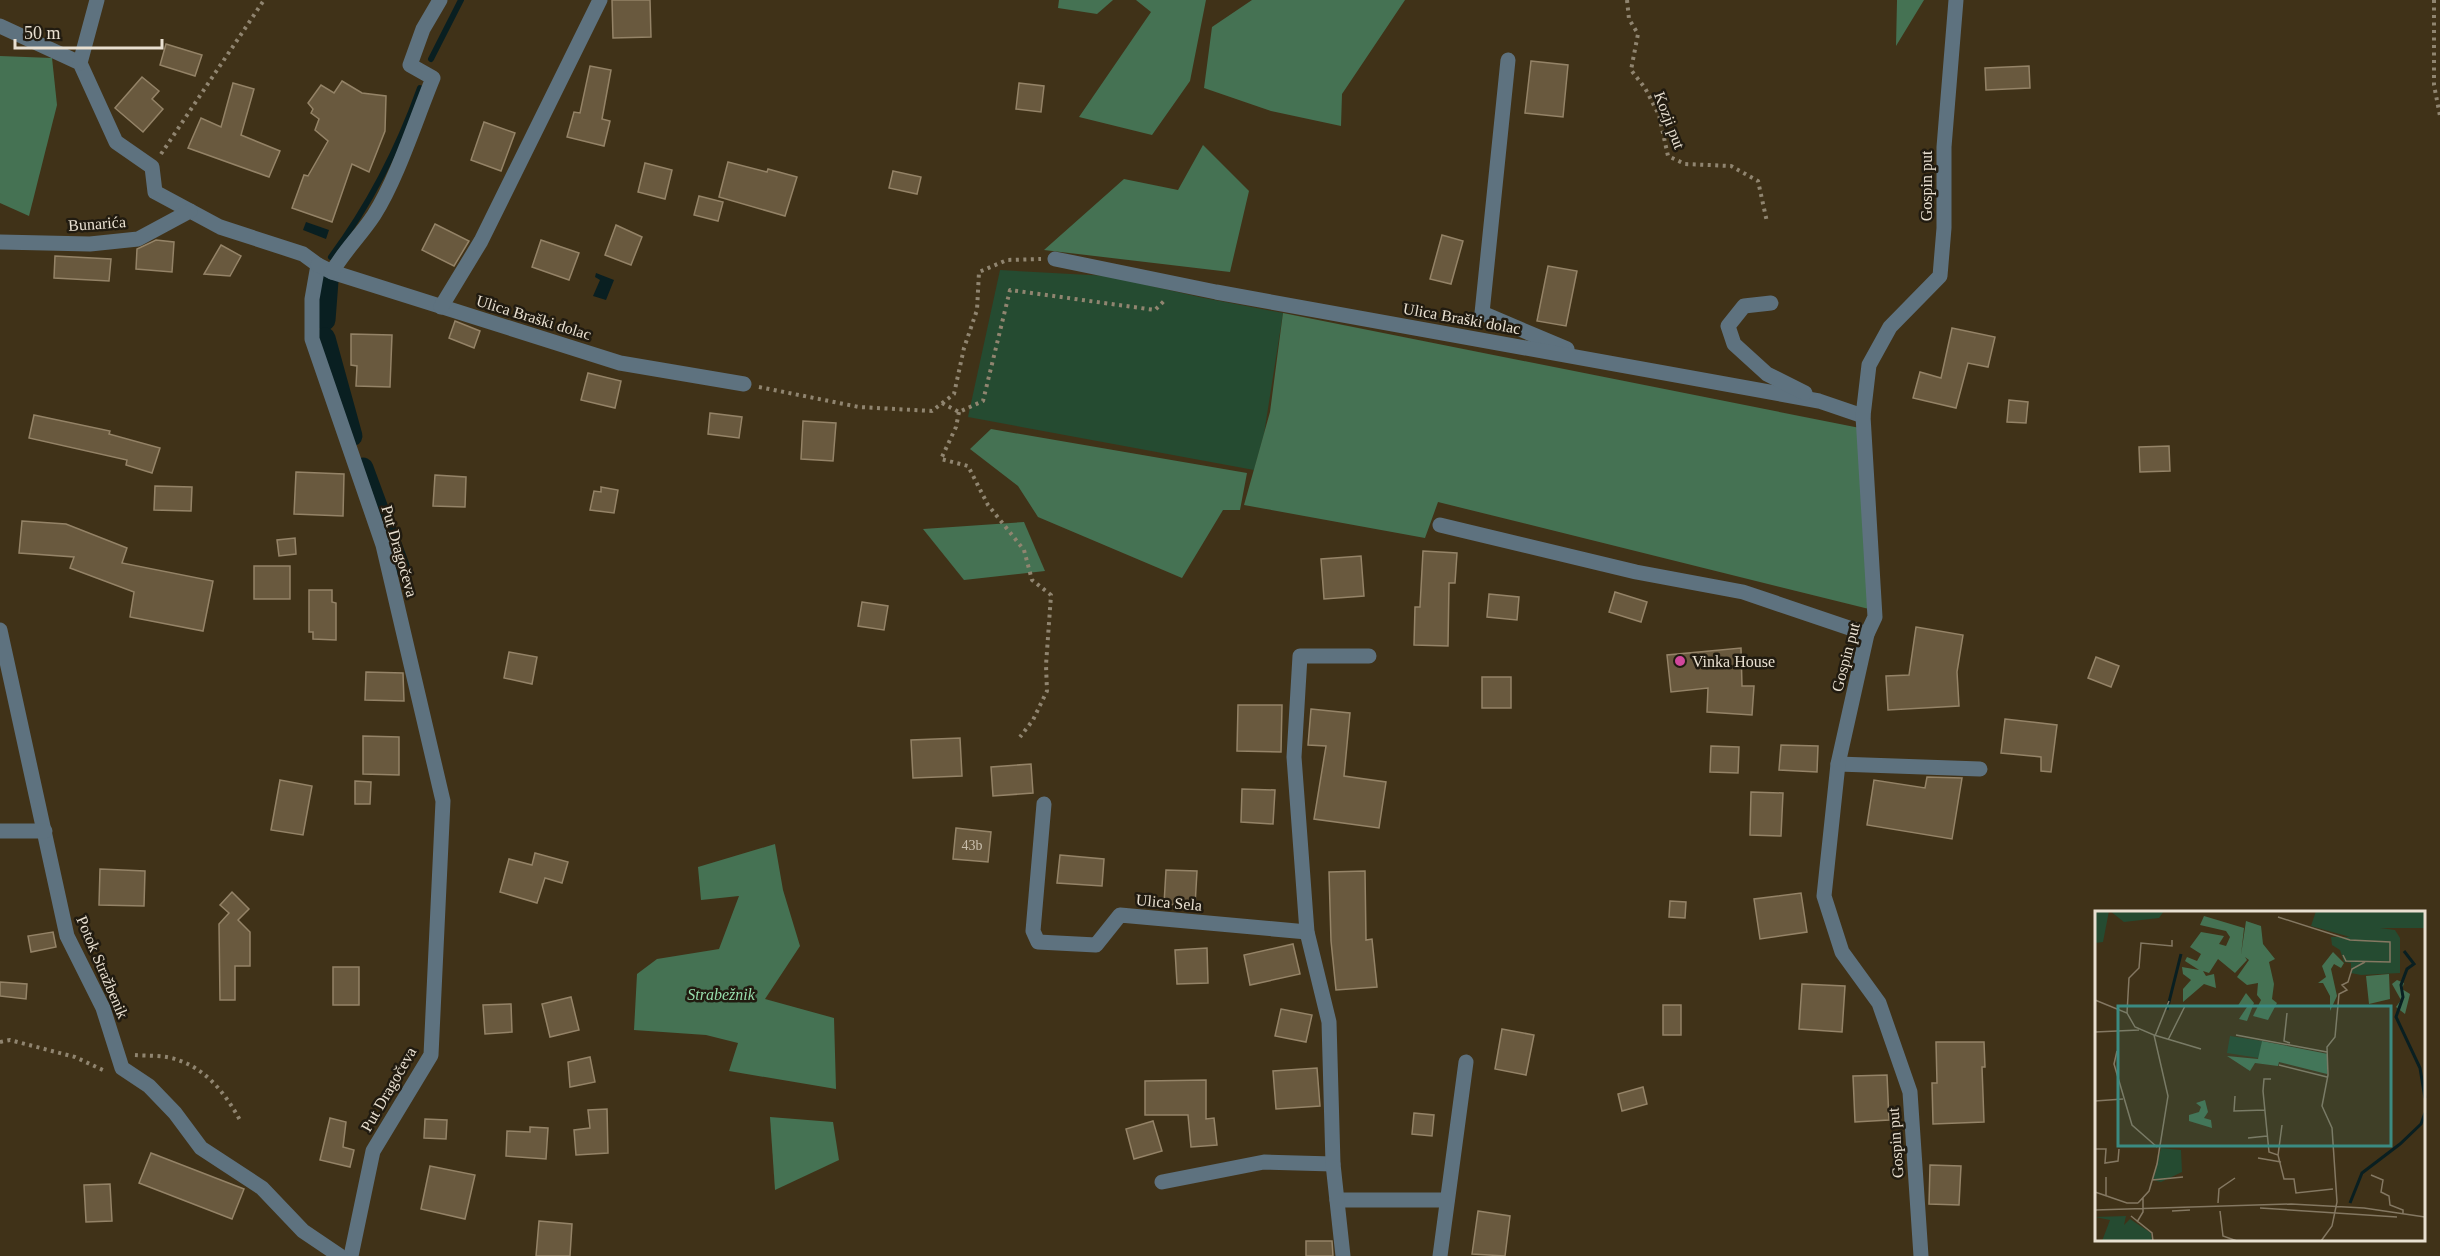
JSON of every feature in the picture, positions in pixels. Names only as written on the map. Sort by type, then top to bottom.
[{"type":"street","points":[[97,0],[80,63],[116,142],[152,167],[155,192],[220,227],[303,254],[318,265]]},
{"type":"street","points":[[332,272],[341,256],[374,215],[402,155],[433,78],[410,65],[423,29],[440,0]]},
{"type":"street","points":[[441,307],[481,241],[600,0]]},
{"type":"street","name":"Gospin put","points":[[1921,1256],[1910,1092],[1879,1003],[1842,952],[1824,897],[1838,764],[1867,634],[1875,617],[1863,416],[1869,365],[1890,327],[1940,276],[1944,228],[1944,147],[1956,0]]},
{"type":"street","points":[[0,26],[80,63]]},
{"type":"street","points":[[1508,60],[1482,313],[1592,359]]},
{"type":"street","name":"Bunarića","points":[[0,242],[90,244],[138,239],[190,211]]},
{"type":"street","name":"Ulica Braški dolac","points":[[1055,259],[1216,292],[1819,401],[1863,416]]},
{"type":"street","name":"Ulica Braški dolac","points":[[318,265],[332,272],[620,363],[744,384]]},
{"type":"street","name":"Put Dragočeva","points":[[318,265],[312,300],[312,339],[383,545],[443,801],[431,1055],[373,1151],[351,1256]]},
{"type":"street","points":[[1771,303],[1744,306],[1728,326],[1734,344],[1767,374],[1819,401]]},
{"type":"street","points":[[1440,525],[1636,572],[1743,592],[1867,634]]},
{"type":"street","name":"Potok Stražbenik","points":[[0,630],[67,936],[103,1008],[122,1068],[149,1086],[175,1113],[201,1148],[262,1188],[303,1231],[340,1256]]},
{"type":"street","points":[[1343,1256],[1333,1164],[1329,1022],[1307,932],[1294,757],[1300,656],[1369,656]]},
{"type":"street","points":[[1838,764],[1980,770]]},
{"type":"street","name":"Ulica Sela","points":[[1044,804],[1032,931],[1038,942],[1096,945],[1120,915],[1307,932]]},
{"type":"street","points":[[0,831],[45,831]]},
{"type":"street","points":[[1440,1256],[1466,1062]]},
{"type":"street","points":[[1162,1182],[1264,1162],[1333,1164]]},
{"type":"street","points":[[1337,1200],[1447,1200]]},
{"type":"path","points":[[152,167],[264,0]]},
{"type":"path","name":"Kozji put","points":[[1627,0],[1629,19],[1638,34],[1631,70],[1645,88],[1659,115],[1668,156],[1685,164],[1731,166],[1758,181],[1767,222]]},
{"type":"path","points":[[2434,0],[2434,85],[2440,116]]},
{"type":"path","points":[[744,384],[859,406],[932,411],[954,394],[964,348],[977,310],[979,272],[1007,260],[1055,259]]},
{"type":"path","points":[[959,412],[983,401],[1010,290],[1155,310],[1165,300],[1174,282]]},
{"type":"path","points":[[942,403],[959,412]]},
{"type":"path","points":[[959,412],[956,428],[941,459],[968,466],[988,505],[1024,550],[1032,580],[1051,595],[1047,691],[1020,737]]},
{"type":"path","points":[[0,1042],[10,1040],[75,1057],[106,1071]]},
{"type":"path","points":[[117,1054],[177,1059],[226,1093],[241,1122]]},
{"type":"green space","points":[[1059,0],[1113,0],[1097,14],[1058,8]]},
{"type":"green space","points":[[1136,0],[1206,0],[1190,81],[1152,135],[1079,117],[1151,12]]},
{"type":"green space","points":[[1252,0],[1405,0],[1342,94],[1341,126],[1271,111],[1204,88],[1212,27]]},
{"type":"green space","points":[[1924,0],[1896,46],[1897,1]]},
{"type":"green space","points":[[0,56],[52,58],[57,105],[29,216],[0,203]]},
{"type":"green space","points":[[1203,145],[1249,191],[1230,272],[1044,250],[1124,179],[1178,190]]},
{"type":"green space","points":[[1000,270],[1108,276],[1283,313],[1264,434],[1254,470],[968,417]]},
{"type":"green space","points":[[1283,313],[1870,430],[1869,609],[1438,502],[1425,538],[1244,505],[1270,412]]},
{"type":"green space","points":[[991,429],[1247,473],[1240,510],[1223,510],[1182,578],[1038,517],[1018,486],[970,449]]},
{"type":"green space","points":[[1024,522],[1045,571],[964,580],[923,529]]},
{"type":"green space","name":"Strabežnik","points":[[775,844],[783,890],[800,946],[765,999],[834,1018],[836,1089],[729,1071],[738,1043],[706,1035],[634,1030],[637,974],[657,959],[719,949],[739,896],[701,900],[698,867]]},
{"type":"green space","points":[[770,1117],[833,1122],[839,1160],[775,1190]]},
{"type":"water","points":[[306,222],[329,230],[326,239],[303,230]]},
{"type":"water","points":[[596,273],[614,280],[606,300],[593,296],[600,280],[595,277]]},
{"type":"building","points":[[612,0],[650,0],[651,37],[613,38]]},
{"type":"building","points":[[166,44],[202,55],[195,76],[160,65]]},
{"type":"building","points":[[1531,61],[1568,65],[1563,117],[1525,113]]},
{"type":"building","points":[[590,66],[611,70],[602,119],[610,121],[604,146],[567,137],[574,112],[580,113]]},
{"type":"building","points":[[2029,66],[2030,88],[1986,90],[1985,68]]},
{"type":"building","points":[[142,77],[159,91],[152,99],[163,109],[143,132],[115,108]]},
{"type":"building","points":[[342,81],[362,93],[386,96],[385,131],[369,172],[352,164],[332,222],[292,208],[304,175],[308,176],[328,141],[315,130],[319,119],[311,113],[313,109],[308,103],[321,85],[334,93]]},
{"type":"building","points":[[233,83],[254,89],[241,135],[280,151],[269,177],[188,148],[201,118],[221,127]]},
{"type":"building","points":[[1019,83],[1044,86],[1041,112],[1016,109]]},
{"type":"building","points":[[484,122],[515,133],[501,171],[471,160]]},
{"type":"building","points":[[728,162],[797,177],[785,216],[719,197]]},
{"type":"building","points":[[645,163],[672,170],[665,199],[638,192]]},
{"type":"building","points":[[893,171],[921,177],[917,194],[889,188]]},
{"type":"building","points":[[699,196],[723,202],[718,221],[694,215]]},
{"type":"building","points":[[435,224],[469,241],[454,266],[422,250]]},
{"type":"building","points":[[616,225],[642,237],[631,265],[605,255]]},
{"type":"building","points":[[1442,235],[1463,241],[1451,284],[1430,279]]},
{"type":"building","points":[[156,240],[174,242],[172,272],[136,269],[137,249]]},
{"type":"building","points":[[541,240],[579,253],[569,280],[532,267]]},
{"type":"building","points":[[221,245],[241,256],[230,276],[204,274]]},
{"type":"building","points":[[55,256],[111,259],[109,281],[54,278]]},
{"type":"building","points":[[1548,266],[1577,271],[1566,326],[1537,321]]},
{"type":"building","points":[[455,321],[480,331],[474,348],[449,338]]},
{"type":"building","points":[[1952,328],[1995,337],[1988,367],[1968,363],[1956,408],[1913,398],[1920,372],[1941,378]]},
{"type":"building","points":[[351,334],[392,335],[390,387],[356,386],[357,366],[351,365]]},
{"type":"building","points":[[588,373],[621,381],[615,408],[581,400]]},
{"type":"building","points":[[2009,400],[2028,402],[2026,423],[2007,422]]},
{"type":"building","points":[[710,413],[742,417],[739,438],[708,434]]},
{"type":"building","points":[[34,415],[110,431],[109,434],[160,448],[152,473],[126,465],[127,460],[29,438]]},
{"type":"building","points":[[803,421],[836,423],[833,461],[801,459]]},
{"type":"building","points":[[2169,446],[2170,471],[2140,472],[2139,447]]},
{"type":"building","points":[[296,472],[344,474],[343,516],[294,514]]},
{"type":"building","points":[[435,475],[466,477],[465,507],[433,506]]},
{"type":"building","points":[[155,486],[192,487],[191,511],[154,510]]},
{"type":"building","points":[[601,487],[618,490],[614,513],[590,510],[594,491],[601,492]]},
{"type":"building","points":[[22,521],[66,524],[127,548],[122,563],[213,581],[203,631],[130,617],[134,592],[70,568],[74,557],[19,553]]},
{"type":"building","points":[[295,538],[296,554],[279,556],[277,540]]},
{"type":"building","points":[[1423,551],[1457,553],[1455,583],[1449,583],[1448,646],[1414,645],[1415,607],[1420,607]]},
{"type":"building","points":[[1361,556],[1364,596],[1324,599],[1321,559]]},
{"type":"building","points":[[254,566],[290,566],[290,599],[254,599]]},
{"type":"building","points":[[309,590],[332,590],[332,602],[336,603],[336,640],[313,639],[313,632],[309,632]]},
{"type":"building","points":[[1615,592],[1647,602],[1641,622],[1609,612]]},
{"type":"building","points":[[1489,594],[1519,597],[1517,620],[1487,617]]},
{"type":"building","points":[[862,602],[888,606],[884,630],[858,626]]},
{"type":"building","points":[[1916,627],[1963,635],[1957,672],[1959,706],[1888,710],[1886,676],[1909,675]]},
{"type":"building","points":[[1741,648],[1742,686],[1754,686],[1752,715],[1707,712],[1708,688],[1671,692],[1667,655]]},
{"type":"building","points":[[509,652],[537,657],[532,684],[504,678]]},
{"type":"building","points":[[2096,657],[2119,666],[2111,687],[2088,678]]},
{"type":"building","points":[[366,672],[403,673],[404,701],[365,700]]},
{"type":"building","points":[[1482,677],[1511,677],[1511,708],[1482,708]]},
{"type":"building","points":[[1238,705],[1282,705],[1281,752],[1237,751]]},
{"type":"building","points":[[1311,709],[1350,713],[1344,776],[1386,782],[1379,828],[1314,819],[1326,746],[1308,745]]},
{"type":"building","points":[[2005,719],[2057,725],[2051,772],[2041,771],[2041,757],[2001,753]]},
{"type":"building","points":[[363,736],[399,737],[399,775],[363,774]]},
{"type":"building","points":[[960,738],[962,776],[913,778],[911,740]]},
{"type":"building","points":[[1781,745],[1818,746],[1817,772],[1779,770]]},
{"type":"building","points":[[1711,746],[1739,747],[1738,773],[1710,772]]},
{"type":"building","points":[[1031,764],[1033,793],[993,796],[991,767]]},
{"type":"building","points":[[1927,777],[1962,778],[1952,839],[1867,825],[1874,780],[1925,788]]},
{"type":"building","points":[[280,780],[312,786],[303,835],[271,830]]},
{"type":"building","points":[[355,781],[371,782],[370,804],[355,804]]},
{"type":"building","points":[[1242,789],[1275,790],[1273,824],[1241,822]]},
{"type":"building","points":[[1751,792],[1783,793],[1781,836],[1750,835]]},
{"type":"building","points":[[956,828],[991,832],[988,862],[953,859]]},
{"type":"building","points":[[535,853],[568,862],[562,883],[545,878],[537,903],[500,892],[509,859],[532,865]]},
{"type":"building","points":[[1060,855],[1104,859],[1102,886],[1057,883]]},
{"type":"building","points":[[100,869],[145,871],[144,906],[99,905]]},
{"type":"building","points":[[1166,870],[1197,871],[1195,906],[1164,904]]},
{"type":"building","points":[[1365,871],[1366,940],[1372,939],[1377,987],[1336,990],[1331,941],[1329,872]]},
{"type":"building","points":[[232,892],[249,909],[238,920],[250,932],[250,966],[235,966],[235,1000],[220,1000],[219,924],[229,913],[220,905]]},
{"type":"building","points":[[1801,893],[1807,932],[1760,939],[1754,899]]},
{"type":"building","points":[[1670,901],[1686,902],[1685,918],[1669,917]]},
{"type":"building","points":[[53,932],[56,947],[31,952],[28,936]]},
{"type":"building","points":[[1293,944],[1300,974],[1250,985],[1244,955]]},
{"type":"building","points":[[1207,948],[1208,983],[1177,984],[1175,950]]},
{"type":"building","points":[[333,967],[359,967],[359,1005],[333,1005]]},
{"type":"building","points":[[0,982],[27,984],[26,999],[0,996]]},
{"type":"building","points":[[1802,984],[1845,986],[1842,1032],[1799,1029]]},
{"type":"building","points":[[571,997],[579,1030],[550,1037],[542,1004]]},
{"type":"building","points":[[511,1004],[512,1032],[485,1034],[483,1005]]},
{"type":"building","points":[[1663,1005],[1681,1005],[1681,1035],[1663,1035]]},
{"type":"building","points":[[1281,1009],[1312,1015],[1306,1042],[1275,1036]]},
{"type":"building","points":[[1502,1029],[1534,1035],[1526,1075],[1495,1069]]},
{"type":"building","points":[[1936,1042],[1984,1042],[1985,1067],[1982,1067],[1984,1122],[1933,1124],[1932,1083],[1937,1083]]},
{"type":"building","points":[[590,1057],[595,1082],[570,1087],[568,1062]]},
{"type":"building","points":[[1317,1068],[1320,1106],[1276,1109],[1273,1071]]},
{"type":"building","points":[[1887,1075],[1889,1120],[1855,1122],[1853,1076]]},
{"type":"building","points":[[1206,1080],[1206,1119],[1214,1118],[1217,1145],[1191,1147],[1188,1115],[1145,1115],[1145,1081]]},
{"type":"building","points":[[1643,1087],[1647,1104],[1622,1111],[1618,1094]]},
{"type":"building","points":[[607,1109],[608,1153],[576,1155],[574,1130],[590,1128],[588,1110]]},
{"type":"building","points":[[1414,1113],[1434,1115],[1432,1136],[1412,1134]]},
{"type":"building","points":[[330,1118],[346,1122],[343,1147],[354,1150],[350,1167],[320,1160]]},
{"type":"building","points":[[425,1119],[447,1120],[446,1139],[424,1138]]},
{"type":"building","points":[[1153,1121],[1162,1151],[1134,1159],[1126,1129]]},
{"type":"building","points":[[530,1127],[548,1128],[546,1159],[506,1156],[507,1131],[530,1132]]},
{"type":"building","points":[[151,1153],[244,1189],[232,1219],[139,1183]]},
{"type":"building","points":[[1930,1165],[1961,1166],[1959,1205],[1929,1204]]},
{"type":"building","points":[[430,1166],[475,1175],[465,1219],[421,1209]]},
{"type":"building","points":[[110,1184],[112,1221],[86,1222],[84,1185]]},
{"type":"building","points":[[1478,1211],[1510,1216],[1505,1256],[1472,1254]]},
{"type":"building","points":[[539,1221],[572,1224],[570,1256],[536,1256]]},
{"type":"building","points":[[1306,1241],[1332,1241],[1333,1256],[1306,1256]]},
{"type":"waterway","points":[[431,59],[461,0]]},
{"type":"waterway","points":[[331,257],[358,218],[382,176],[420,88]]},
{"type":"waterway","points":[[325,320],[328,281]]},
{"type":"waterway","points":[[325,338],[352,436]]},
{"type":"waterway","points":[[363,468],[399,566]]},
{"type":"place","name":"Vinka House","points":[[1680,661]]}]
